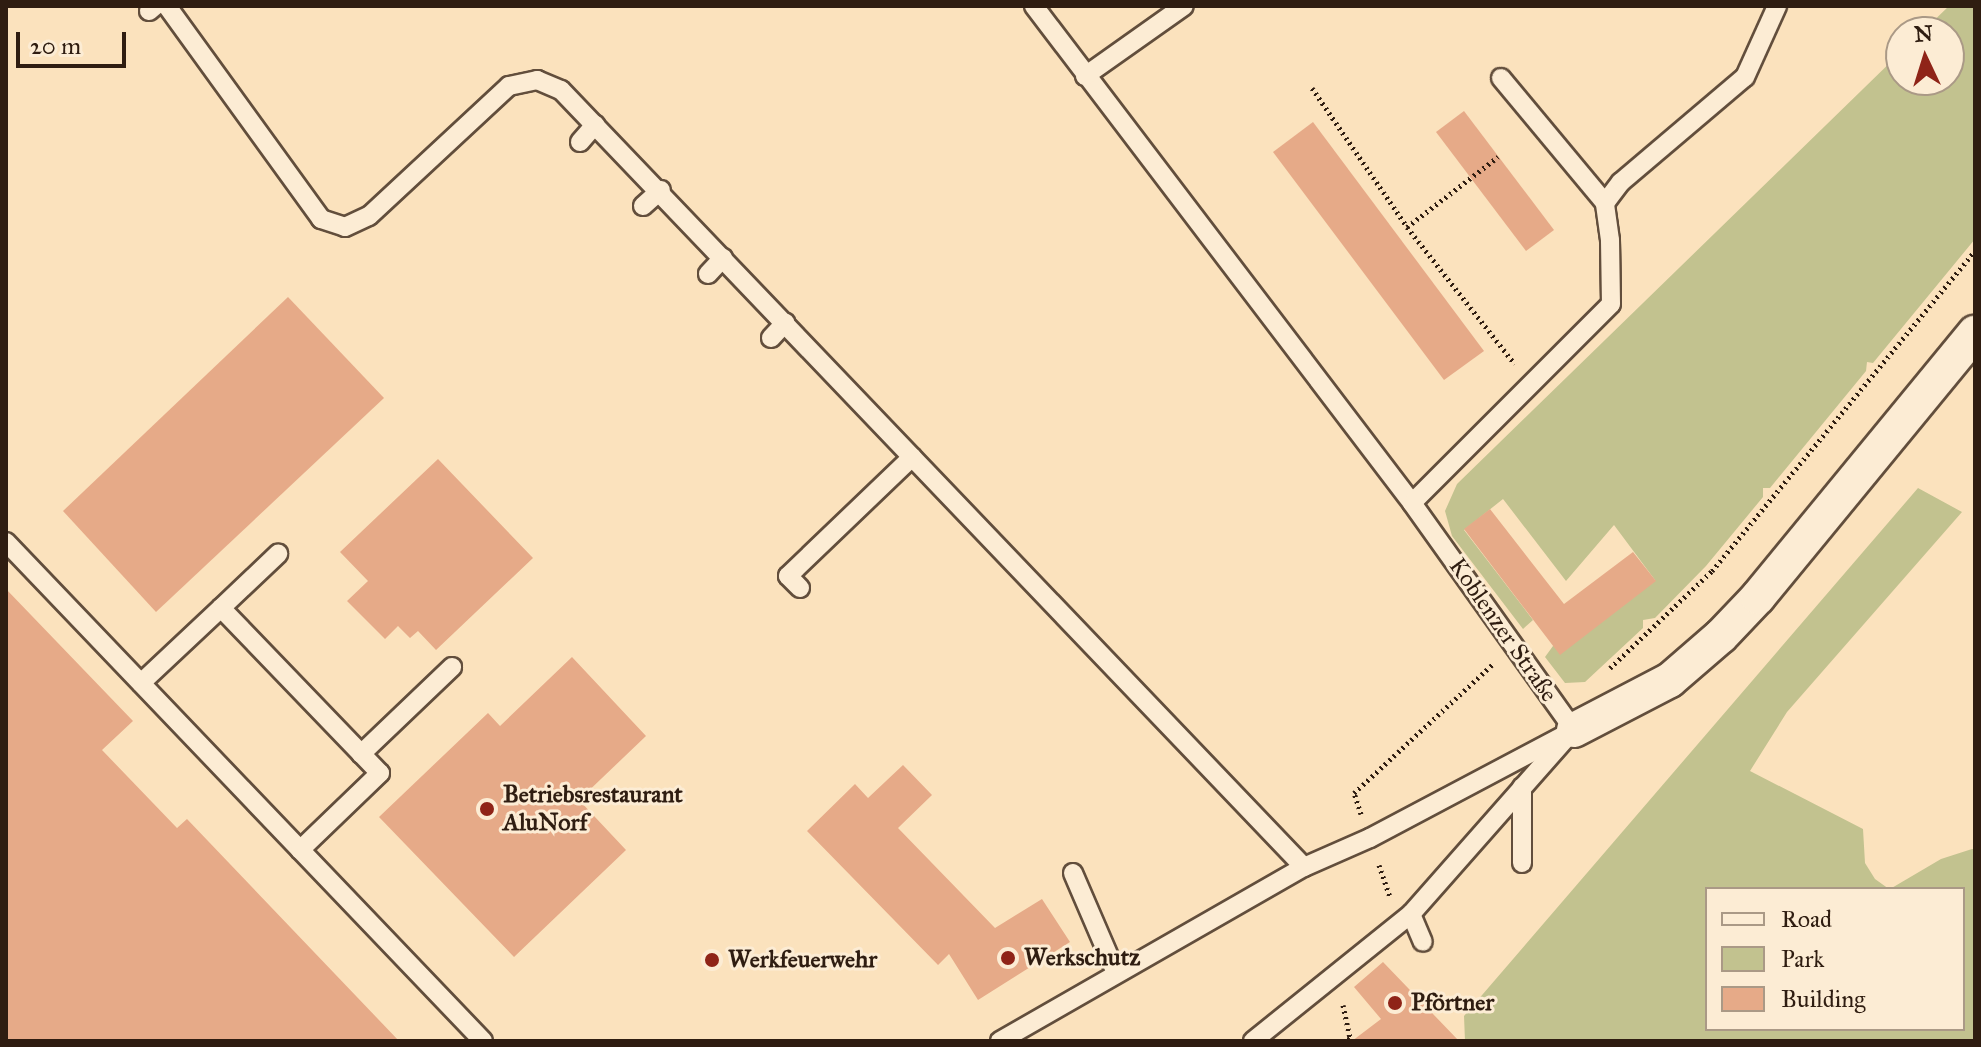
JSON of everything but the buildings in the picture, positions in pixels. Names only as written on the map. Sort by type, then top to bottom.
[{"type":"street","points":[[1574,730],[1670,680],[1721,636],[1758,597],[1975,333]]},
{"type":"lane","points":[[167,6],[212,82],[270,161],[321,219],[345,227],[369,216],[509,86],[537,80],[561,90],[661,190],[1304,867]]},
{"type":"lane","name":"Koblenzer Straße","points":[[1034,6],[1412,503],[1574,730]]},
{"type":"lane","points":[[1085,76],[1184,6]]},
{"type":"lane","points":[[1605,203],[1621,182],[1745,77],[1777,6]]},
{"type":"lane","points":[[1412,503],[1611,304],[1610,240],[1605,203],[1501,78]]},
{"type":"lane","points":[[580,142],[595,125]]},
{"type":"lane","points":[[643,206],[661,190]]},
{"type":"lane","points":[[708,274],[723,258]]},
{"type":"lane","points":[[771,338],[785,323]]},
{"type":"lane","points":[[837,407],[851,393]]},
{"type":"lane","points":[[800,588],[788,576],[912,457]]},
{"type":"lane","points":[[6,542],[483,1041]]},
{"type":"lane","points":[[141,683],[278,554]]},
{"type":"lane","points":[[221,608],[380,773],[300,850]]},
{"type":"lane","points":[[361,754],[452,667]]},
{"type":"lane","points":[[1253,1041],[1411,914],[1574,730]]},
{"type":"lane","points":[[1000,1041],[1304,867],[1370,838],[1574,730]]},
{"type":"lane","points":[[1522,787],[1522,863]]},
{"type":"lane","points":[[1073,873],[1116,973]]},
{"type":"lane","points":[[1411,914],[1423,942]]},
{"type":"path","points":[[1312,88],[1407,227],[1531,383]]},
{"type":"path","points":[[1407,227],[1498,157]]},
{"type":"path","points":[[1608,671],[1712,571],[1975,251]]},
{"type":"green space","points":[[1949,6],[1975,6],[1975,239],[1873,363],[1867,362],[1866,371],[1770,488],[1763,488],[1763,497],[1706,566],[1655,618],[1643,620],[1643,628],[1585,682],[1565,683],[1545,657],[1553,646],[1655,580],[1614,525],[1566,581],[1503,499],[1464,530],[1533,620],[1523,629],[1452,536],[1445,511],[1457,484],[1885,68],[1885,96],[1965,96],[1965,16],[1939,16]]},
{"type":"green space","points":[[1918,488],[1962,512],[1787,712],[1750,771],[1863,829],[1865,863],[1875,879],[1886,887],[1705,887],[1705,1031],[1965,1031],[1965,887],[1893,887],[1941,859],[1975,849],[1975,1041],[1465,1041],[1464,1016]]},
{"type":"place","name":"Betriebsrestaurant AluNorf","points":[[487,809]]},
{"type":"place","name":"Werkschutz","points":[[1008,958]]},
{"type":"place","name":"Werkfeuerwehr","points":[[712,960]]},
{"type":"place","name":"Pförtner","points":[[1395,1003]]}]
